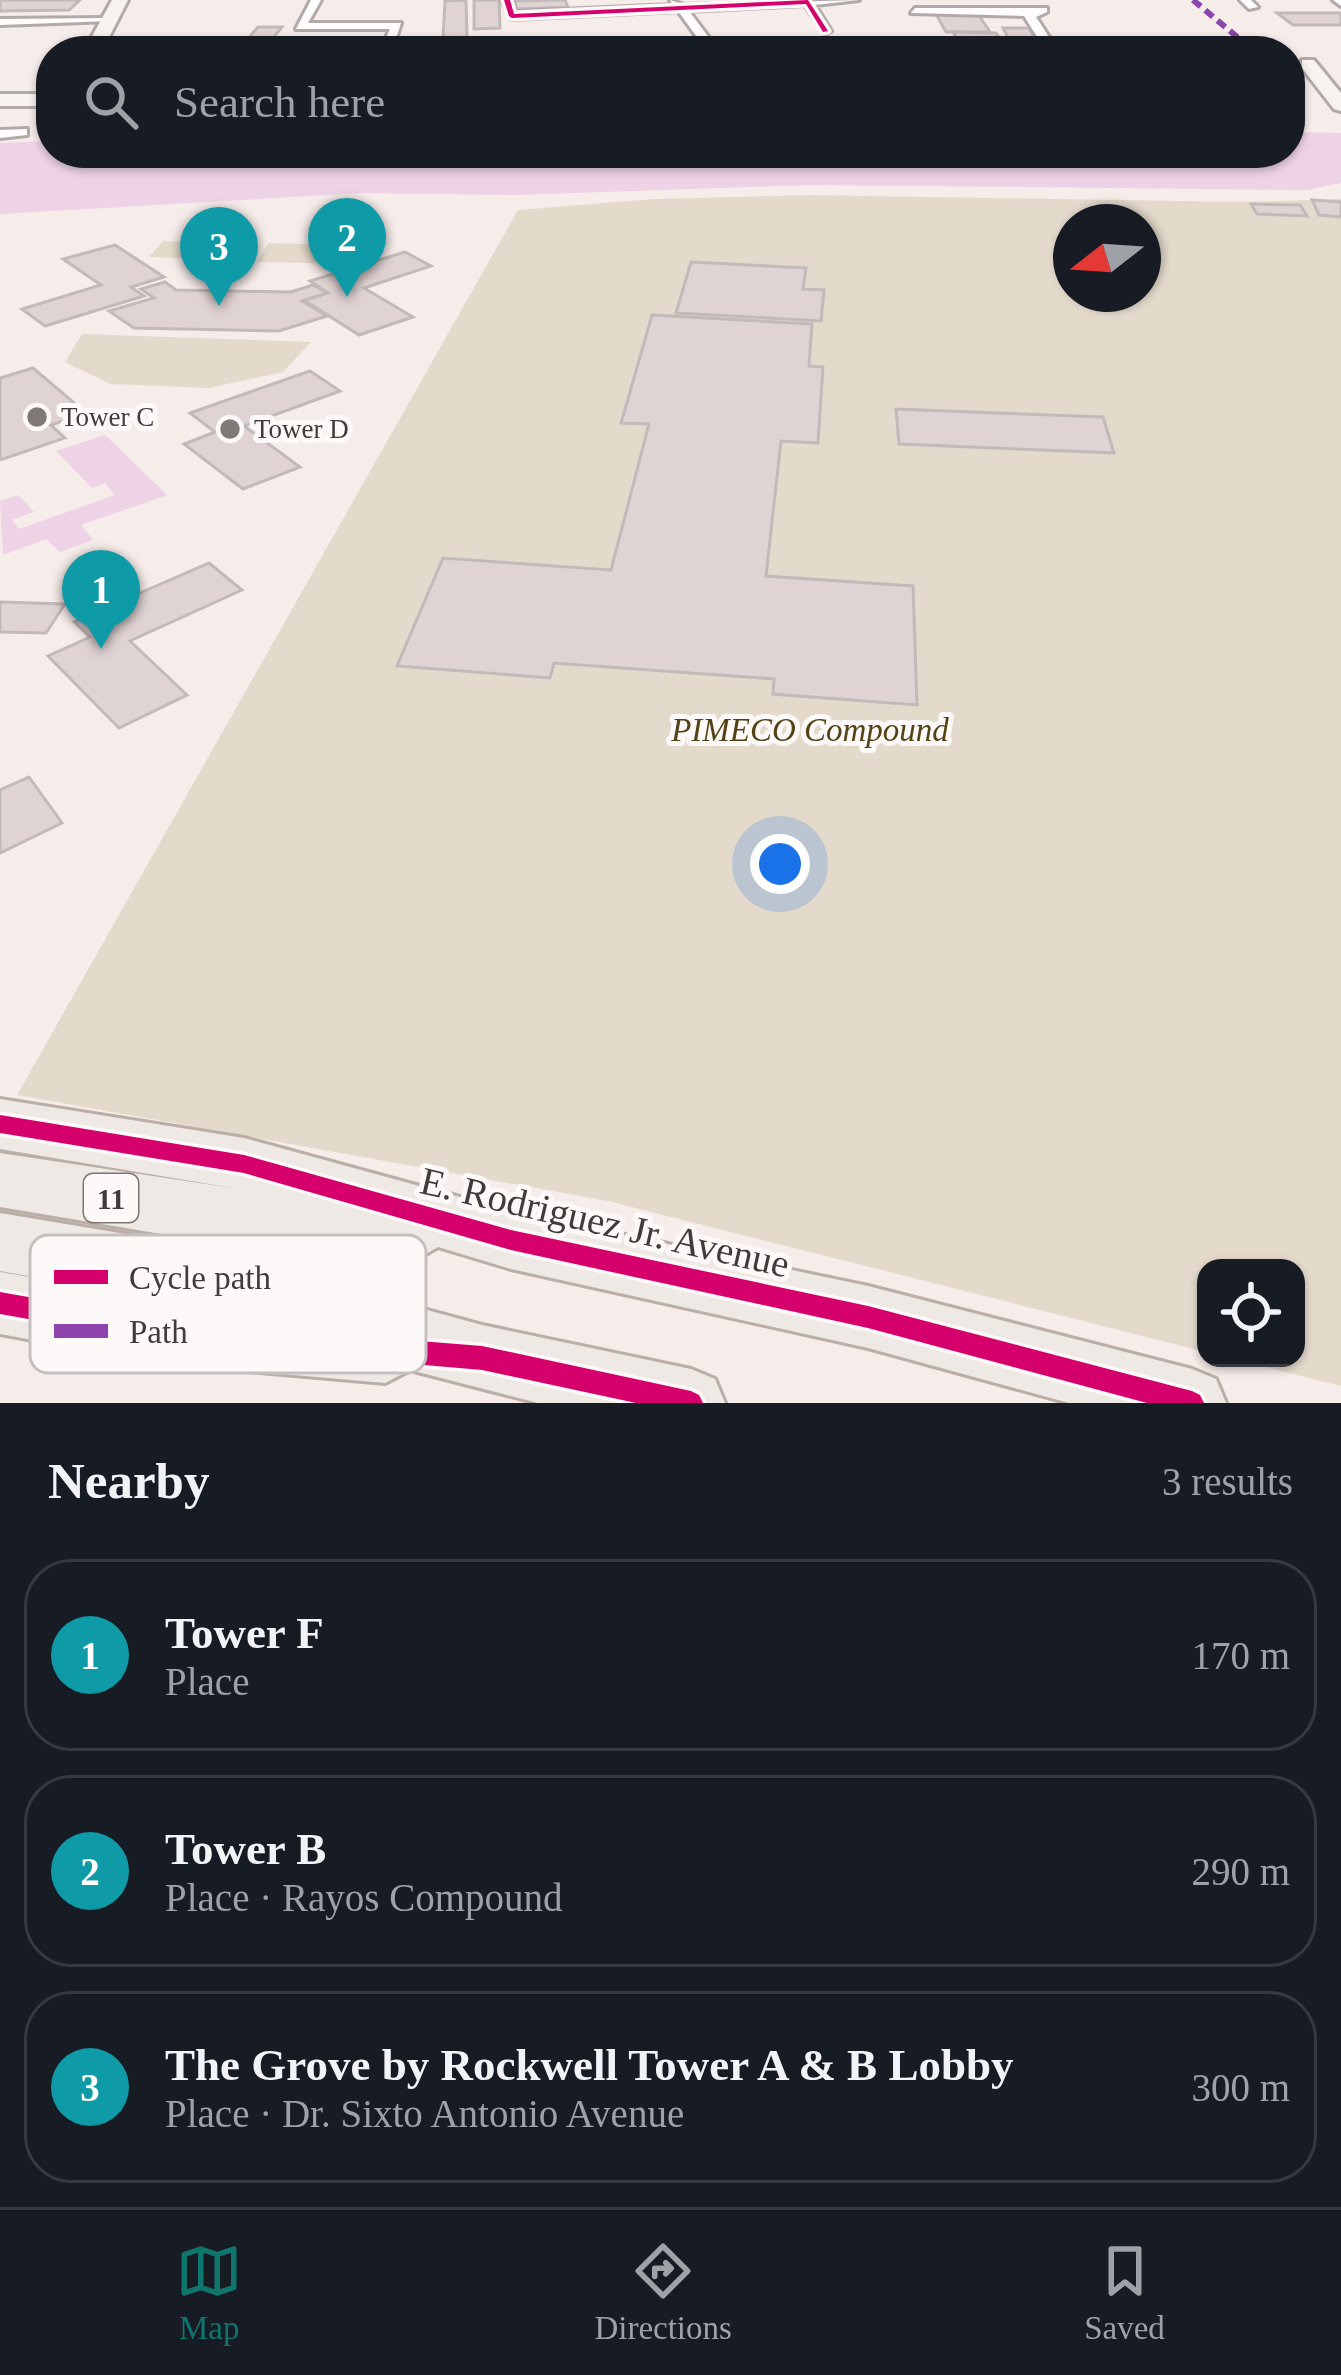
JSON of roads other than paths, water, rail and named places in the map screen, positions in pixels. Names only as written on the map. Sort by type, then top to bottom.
[{"type":"main road","points":[[99,36],[120,0]]},
{"type":"main road","points":[[1305,64],[1341,64]]},
{"type":"main road","points":[[1305,70],[1341,105]]},
{"type":"main road","points":[[0,100],[36,100]]},
{"type":"main road","name":"E. Rodriguez Jr. Avenue","points":[[0,1124],[244,1164],[511,1240],[868,1316],[1192,1403]]},
{"type":"main road","name":"E. Rodriguez Jr. Avenue","points":[[0,1180],[221,1216],[511,1240]]},
{"type":"main road","name":"11","points":[[0,1242],[30,1247]]},
{"type":"main road","name":"11","points":[[0,1303],[30,1308]]},
{"type":"main road","name":"11","points":[[426,1342],[691,1403]]},
{"type":"main road","name":"11","points":[[426,1353],[482,1358]]},
{"type":"street","points":[[120,0],[138,0]]},
{"type":"street","points":[[316,0],[300,26],[397,25],[392,36]]},
{"type":"street","points":[[507,0],[512,16],[584,6],[853,0]]},
{"type":"street","points":[[974,0],[988,13]]},
{"type":"street","points":[[808,2],[825,31]]},
{"type":"street","points":[[677,4],[703,36]]},
{"type":"street","points":[[915,11],[988,13],[1038,7]]},
{"type":"street","points":[[1038,7],[1030,16],[1043,36]]},
{"type":"street","points":[[0,22],[105,21]]},
{"type":"street","points":[[0,134],[22,132]]},
{"type":"place","name":"Tower B","points":[[347,297]]},
{"type":"place","name":"The Grove by Rockwell Tower A & B Lobby","points":[[219,306]]},
{"type":"place","name":"Tower C","points":[[37,417]]},
{"type":"place","name":"Tower D","points":[[230,429]]},
{"type":"place","name":"Tower F","points":[[101,649]]},
{"type":"park label","name":"PIMECO Compound","points":[[810,730]]}]
